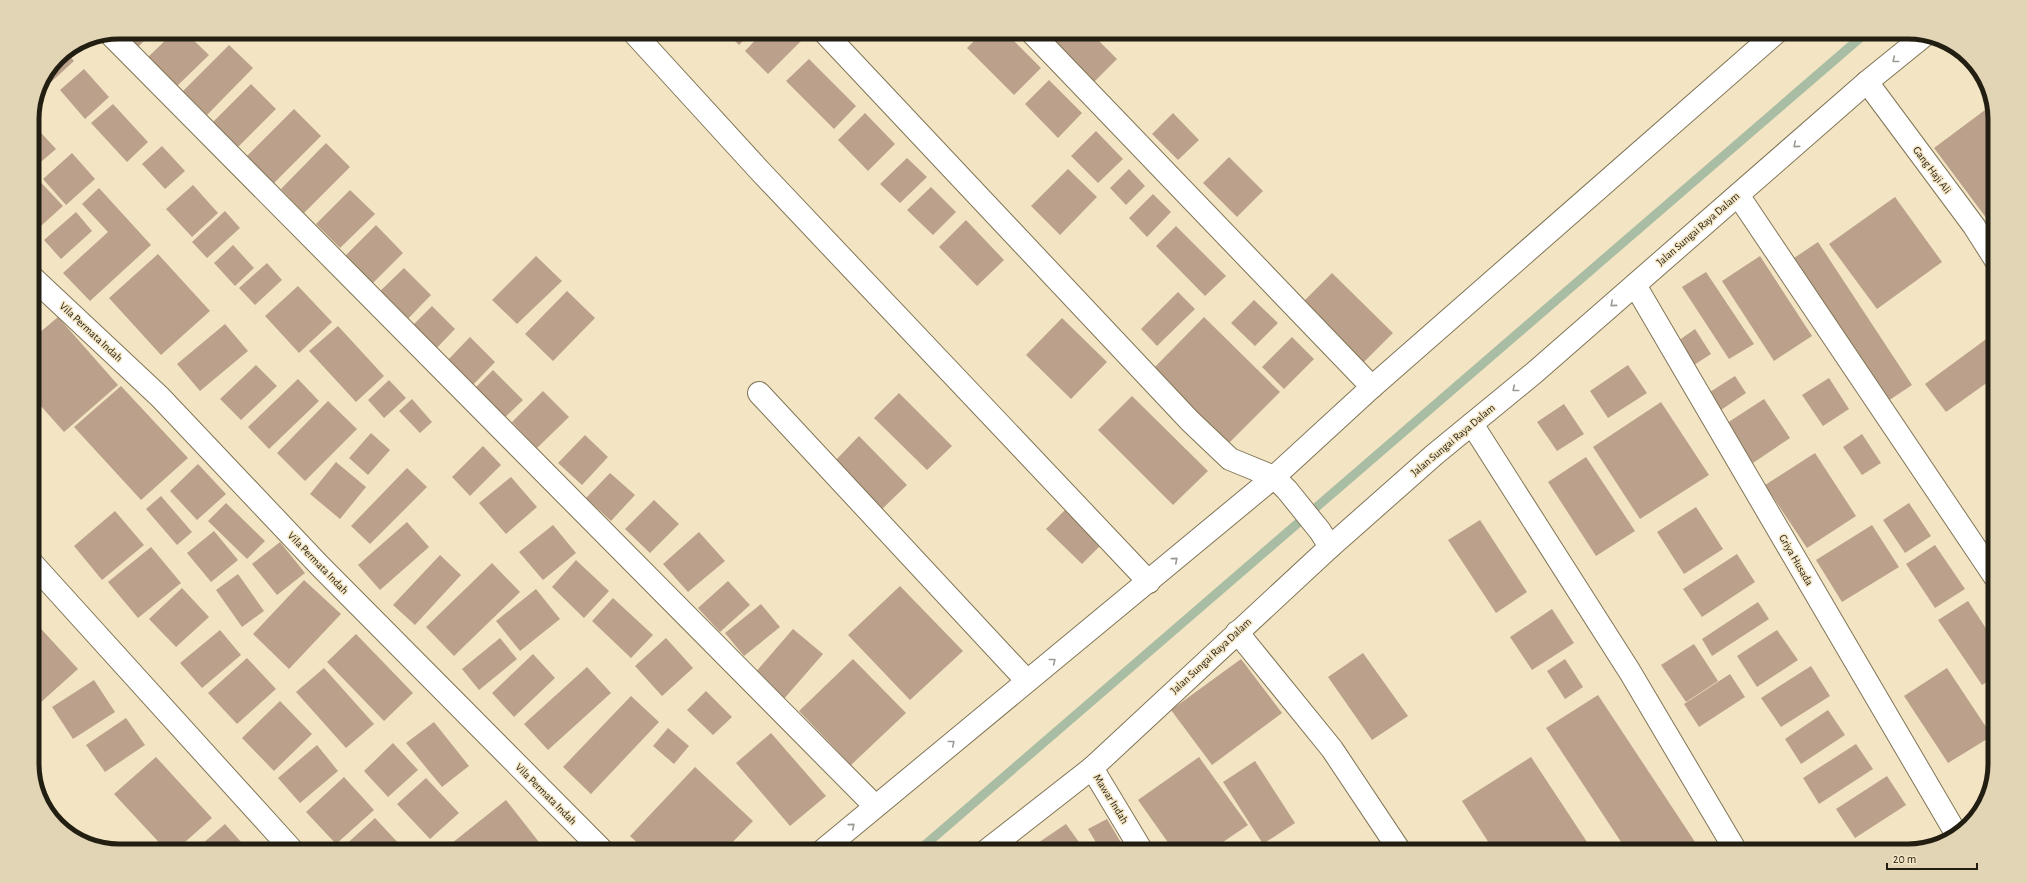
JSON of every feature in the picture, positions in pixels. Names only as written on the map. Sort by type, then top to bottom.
[{"type":"street","points":[[115,39],[875,806]]},
{"type":"street","points":[[639,39],[760,171],[1149,582]]},
{"type":"street","points":[[831,39],[1190,421],[1230,459],[1280,483],[1325,539]]},
{"type":"street","points":[[1038,39],[1372,387]]},
{"type":"street","points":[[830,844],[1149,582],[1280,483],[1372,387],[1769,39]]},
{"type":"street","name":"Jalan Sungai Raya Dalam","points":[[995,844],[1092,768],[1237,632],[1325,539],[1472,424],[1534,373],[1867,82],[1919,40]]},
{"type":"street","name":"Gang Haji Ali","points":[[1867,82],[1974,226],[1988,248]]},
{"type":"street","points":[[1738,195],[1988,567]]},
{"type":"street","name":"Vila Permata Indah","points":[[39,284],[160,397],[320,566],[596,844]]},
{"type":"street","name":"Griya Husada","points":[[1635,285],[1953,829]]},
{"type":"street","points":[[759,393],[1027,681]]},
{"type":"street","points":[[1472,424],[1630,672],[1732,844]]},
{"type":"street","points":[[39,571],[287,844]]},
{"type":"street","points":[[1237,632],[1332,749],[1395,844]]},
{"type":"street","name":"Mawar Indah","points":[[1092,768],[1138,844]]},
{"type":"building","points":[[125,39],[146,39],[134,51]]},
{"type":"building","points":[[167,39],[192,39],[209,55],[174,89],[145,60]]},
{"type":"building","points":[[733,39],[745,39],[739,45]]},
{"type":"building","points":[[756,39],[799,39],[801,41],[768,74],[745,51]]},
{"type":"building","points":[[976,39],[1012,39],[1041,68],[1014,95],[967,48]]},
{"type":"building","points":[[1049,39],[1097,39],[1117,59],[1093,83]]},
{"type":"building","points":[[229,45],[253,68],[207,115],[183,91]]},
{"type":"building","points":[[70,56],[74,61],[50,83],[49,82],[56,70]]},
{"type":"building","points":[[809,59],[856,106],[834,129],[786,81]]},
{"type":"building","points":[[84,69],[109,97],[85,119],[60,90]]},
{"type":"building","points":[[1049,80],[1082,113],[1058,138],[1025,104]]},
{"type":"building","points":[[251,84],[276,109],[238,147],[213,122]]},
{"type":"building","points":[[113,104],[148,142],[127,162],[91,123]]},
{"type":"building","points":[[294,109],[321,136],[273,184],[246,157]]},
{"type":"building","points":[[1987,109],[1988,220],[1934,148]]},
{"type":"building","points":[[865,113],[895,144],[868,171],[838,140]]},
{"type":"building","points":[[1173,113],[1199,140],[1178,160],[1152,134]]},
{"type":"building","points":[[39,131],[56,149],[39,163]]},
{"type":"building","points":[[1096,131],[1123,159],[1098,183],[1071,156]]},
{"type":"building","points":[[326,143],[350,167],[304,213],[281,189]]},
{"type":"building","points":[[162,146],[185,171],[165,189],[142,164]]},
{"type":"building","points":[[72,153],[95,179],[66,205],[43,179]]},
{"type":"building","points":[[1229,157],[1263,191],[1237,217],[1203,183]]},
{"type":"building","points":[[907,158],[927,177],[900,203],[880,184]]},
{"type":"building","points":[[1068,169],[1097,197],[1060,235],[1031,206]]},
{"type":"building","points":[[1129,169],[1145,186],[1126,205],[1110,188]]},
{"type":"building","points":[[39,180],[63,206],[39,228]]},
{"type":"building","points":[[193,185],[218,213],[192,237],[166,209]]},
{"type":"building","points":[[931,187],[956,212],[933,235],[907,210]]},
{"type":"building","points":[[99,188],[151,245],[90,301],[63,273],[108,232],[82,204]]},
{"type":"building","points":[[350,190],[375,214],[340,248],[316,224]]},
{"type":"building","points":[[1153,194],[1171,212],[1147,237],[1129,218]]},
{"type":"building","points":[[1895,197],[1942,262],[1877,309],[1829,244]]},
{"type":"building","points":[[225,211],[240,228],[207,258],[192,242]]},
{"type":"building","points":[[76,212],[92,231],[61,259],[44,240]]},
{"type":"building","points":[[966,220],[1004,260],[977,286],[939,247]]},
{"type":"building","points":[[376,225],[403,253],[372,284],[344,257]]},
{"type":"building","points":[[1176,226],[1226,276],[1205,296],[1156,246]]},
{"type":"building","points":[[1818,242],[1912,385],[1885,403],[1791,260]]},
{"type":"building","points":[[233,245],[254,268],[235,286],[214,263]]},
{"type":"building","points":[[158,254],[210,311],[161,355],[109,298]]},
{"type":"building","points":[[536,256],[562,281],[517,324],[492,300]]},
{"type":"building","points":[[1760,256],[1812,336],[1774,361],[1722,281]]},
{"type":"building","points":[[267,263],[282,280],[255,305],[239,288]]},
{"type":"building","points":[[404,268],[431,295],[402,325],[374,297]]},
{"type":"building","points":[[1706,272],[1754,344],[1729,359],[1682,287]]},
{"type":"building","points":[[1332,273],[1393,333],[1362,364],[1301,304]]},
{"type":"building","points":[[298,286],[332,322],[299,353],[265,316]]},
{"type":"building","points":[[567,291],[595,318],[553,361],[525,334]]},
{"type":"building","points":[[1178,292],[1195,309],[1157,346],[1141,329]]},
{"type":"building","points":[[1254,300],[1278,323],[1255,346],[1231,323]]},
{"type":"building","points":[[432,306],[455,329],[430,355],[407,331]]},
{"type":"building","points":[[58,317],[118,385],[64,432],[39,404],[39,333]]},
{"type":"building","points":[[1204,317],[1280,392],[1227,445],[1152,370]]},
{"type":"building","points":[[1062,318],[1107,362],[1071,399],[1026,355]]},
{"type":"building","points":[[225,324],[248,351],[200,391],[177,364]]},
{"type":"building","points":[[338,326],[384,376],[356,402],[309,351]]},
{"type":"building","points":[[1695,329],[1711,354],[1694,365],[1678,341]]},
{"type":"building","points":[[470,337],[495,362],[471,387],[446,362]]},
{"type":"building","points":[[1292,337],[1314,359],[1284,389],[1262,367]]},
{"type":"building","points":[[1988,338],[1988,382],[1946,412],[1925,384]]},
{"type":"building","points":[[256,365],[277,386],[241,420],[220,399]]},
{"type":"building","points":[[1628,365],[1647,393],[1608,418],[1590,391]]},
{"type":"building","points":[[493,370],[523,400],[498,424],[468,395]]},
{"type":"building","points":[[1735,376],[1746,393],[1721,410],[1710,392]]},
{"type":"building","points":[[1829,378],[1849,409],[1823,426],[1802,395]]},
{"type":"building","points":[[298,379],[319,401],[269,449],[248,427]]},
{"type":"building","points":[[389,380],[406,398],[384,418],[368,400]]},
{"type":"building","points":[[121,386],[188,458],[141,500],[74,427]]},
{"type":"building","points":[[543,391],[569,417],[537,448],[512,422]]},
{"type":"building","points":[[899,393],[952,446],[927,470],[874,418]]},
{"type":"building","points":[[1132,396],[1208,471],[1173,505],[1098,430]]},
{"type":"building","points":[[412,399],[432,422],[420,433],[399,411]]},
{"type":"building","points":[[1764,399],[1790,438],[1750,465],[1724,425]]},
{"type":"building","points":[[328,401],[357,429],[305,481],[277,453]]},
{"type":"building","points":[[1661,402],[1709,475],[1640,519],[1593,447]]},
{"type":"building","points":[[1564,404],[1584,434],[1557,451],[1537,422]]},
{"type":"building","points":[[371,433],[390,450],[368,475],[349,458]]},
{"type":"building","points":[[1862,434],[1881,463],[1862,475],[1843,447]]},
{"type":"building","points":[[585,435],[608,457],[582,485],[558,463]]},
{"type":"building","points":[[859,436],[907,485],[881,510],[833,463]]},
{"type":"building","points":[[483,446],[501,465],[470,496],[452,477]]},
{"type":"building","points":[[1815,453],[1856,516],[1807,548],[1765,485]]},
{"type":"building","points":[[1586,457],[1635,531],[1596,556],[1548,482]]},
{"type":"building","points":[[336,462],[366,487],[340,519],[310,494]]},
{"type":"building","points":[[198,464],[226,494],[197,520],[170,491]]},
{"type":"building","points":[[407,468],[427,487],[370,544],[351,526]]},
{"type":"building","points":[[610,473],[635,495],[611,521],[586,498]]},
{"type":"building","points":[[511,477],[537,507],[506,534],[479,503]]},
{"type":"building","points":[[161,496],[192,532],[177,545],[146,509]]},
{"type":"building","points":[[654,500],[679,524],[650,553],[625,529]]},
{"type":"building","points":[[226,503],[265,541],[247,559],[208,521]]},
{"type":"building","points":[[1909,503],[1931,536],[1905,553],[1883,520]]},
{"type":"building","points":[[1696,507],[1723,549],[1684,574],[1657,532]]},
{"type":"building","points":[[1065,510],[1101,545],[1082,564],[1046,529]]},
{"type":"building","points":[[115,511],[144,545],[102,580],[74,546]]},
{"type":"building","points":[[1480,520],[1527,592],[1496,613],[1448,540]]},
{"type":"building","points":[[407,522],[429,547],[380,590],[358,565]]},
{"type":"building","points":[[553,525],[576,553],[543,580],[519,552]]},
{"type":"building","points":[[1872,525],[1899,567],[1842,602],[1816,560]]},
{"type":"building","points":[[214,531],[238,560],[211,582],[187,553]]},
{"type":"building","points":[[699,532],[725,561],[688,592],[663,564]]},
{"type":"building","points":[[280,542],[305,573],[277,595],[252,564]]},
{"type":"building","points":[[1935,545],[1965,589],[1935,608],[1906,564]]},
{"type":"building","points":[[151,547],[181,583],[138,618],[108,582]]},
{"type":"building","points":[[1737,554],[1755,582],[1702,617],[1683,589]]},
{"type":"building","points":[[440,555],[461,575],[415,625],[393,605]]},
{"type":"building","points":[[576,560],[609,591],[584,618],[552,587]]},
{"type":"building","points":[[492,563],[520,592],[454,656],[426,627]]},
{"type":"building","points":[[238,574],[264,611],[242,627],[216,590]]},
{"type":"building","points":[[304,580],[341,614],[289,669],[253,634]]},
{"type":"building","points":[[728,581],[750,605],[720,632],[698,608]]},
{"type":"building","points":[[900,586],[963,651],[910,700],[848,635]]},
{"type":"building","points":[[182,588],[209,617],[176,647],[149,619]]},
{"type":"building","points":[[536,589],[560,619],[520,651],[496,621]]},
{"type":"building","points":[[613,598],[653,635],[631,658],[592,621]]},
{"type":"building","points":[[1968,601],[1988,631],[1988,681],[1982,685],[1938,620]]},
{"type":"building","points":[[1758,602],[1769,619],[1712,656],[1702,639]]},
{"type":"building","points":[[761,604],[780,627],[744,656],[725,633]]},
{"type":"building","points":[[1552,609],[1574,643],[1532,670],[1510,637]]},
{"type":"building","points":[[39,627],[78,669],[40,703],[39,702]]},
{"type":"building","points":[[793,629],[823,654],[783,700],[754,674]]},
{"type":"building","points":[[220,630],[241,655],[202,688],[180,663]]},
{"type":"building","points":[[1777,630],[1798,660],[1757,687],[1737,656]]},
{"type":"building","points":[[356,634],[413,693],[384,721],[327,662]]},
{"type":"building","points":[[500,638],[517,659],[479,690],[462,669]]},
{"type":"building","points":[[666,638],[693,668],[662,696],[635,666]]},
{"type":"building","points":[[1694,644],[1718,681],[1686,702],[1661,665]]},
{"type":"building","points":[[1363,653],[1408,716],[1372,740],[1328,677]]},
{"type":"building","points":[[533,654],[555,678],[514,717],[492,693]]},
{"type":"building","points":[[247,658],[276,689],[237,724],[208,693]]},
{"type":"building","points":[[853,659],[906,713],[851,765],[799,711]]},
{"type":"building","points":[[1241,659],[1282,713],[1212,765],[1171,710]]},
{"type":"building","points":[[1565,659],[1583,687],[1565,699],[1547,671]]},
{"type":"building","points":[[1811,666],[1830,696],[1781,727],[1761,698]]},
{"type":"building","points":[[587,667],[611,693],[548,750],[524,724]]},
{"type":"building","points":[[324,668],[374,724],[346,748],[296,692]]},
{"type":"building","points":[[1947,668],[1988,730],[1988,738],[1948,763],[1904,696]]},
{"type":"building","points":[[1730,674],[1745,697],[1699,727],[1684,704]]},
{"type":"building","points":[[94,680],[115,712],[73,739],[52,707]]},
{"type":"building","points":[[706,691],[732,717],[713,735],[687,710]]},
{"type":"building","points":[[1598,695],[1696,844],[1622,844],[1546,728]]},
{"type":"building","points":[[631,696],[659,722],[591,794],[563,767]]},
{"type":"building","points":[[280,701],[312,734],[274,771],[242,738]]},
{"type":"building","points":[[1828,710],[1845,735],[1801,764],[1785,739]]},
{"type":"building","points":[[126,718],[145,745],[105,772],[86,745]]},
{"type":"building","points":[[434,722],[469,766],[442,787],[406,743]]},
{"type":"building","points":[[668,728],[689,746],[674,764],[653,746]]},
{"type":"building","points":[[771,733],[826,796],[790,826],[736,763]]},
{"type":"building","points":[[393,743],[418,770],[388,797],[364,771]]},
{"type":"building","points":[[1856,744],[1873,769],[1819,804],[1803,778]]},
{"type":"building","points":[[317,745],[338,771],[300,803],[278,778]]},
{"type":"building","points":[[156,757],[212,818],[183,844],[160,844],[114,794]]},
{"type":"building","points":[[1199,757],[1248,825],[1220,844],[1169,844],[1138,800]]},
{"type":"building","points":[[1531,757],[1588,844],[1490,844],[1462,801]]},
{"type":"building","points":[[1255,761],[1295,823],[1263,844],[1223,782]]},
{"type":"building","points":[[695,767],[753,821],[731,844],[639,844],[630,836]]},
{"type":"building","points":[[1887,776],[1906,805],[1855,838],[1836,809]]},
{"type":"building","points":[[344,777],[374,810],[336,844],[306,812]]},
{"type":"building","points":[[426,778],[459,813],[430,839],[397,804]]},
{"type":"building","points":[[506,800],[541,844],[451,844]]},
{"type":"building","points":[[375,818],[399,844],[346,844]]},
{"type":"building","points":[[1107,819],[1122,844],[1097,844],[1088,829]]},
{"type":"building","points":[[225,824],[243,844],[202,844]]},
{"type":"building","points":[[1066,824],[1080,844],[1036,844]]},
{"type":"waterway","points":[[926,844],[1859,39]]}]
